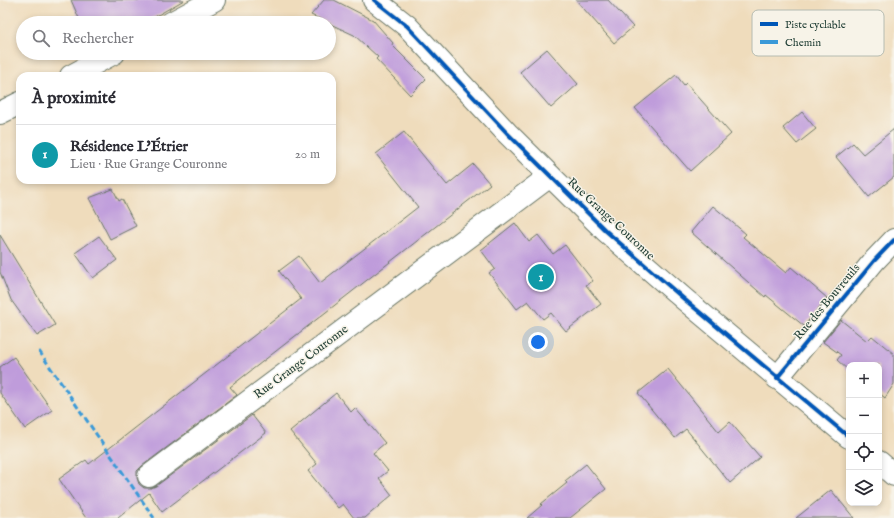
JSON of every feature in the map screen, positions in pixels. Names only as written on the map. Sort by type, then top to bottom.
[{"type":"street","points":[[184,16],[214,0]]},
{"type":"street","name":"Rue Grange Couronne","points":[[374,0],[407,26],[507,133],[606,231],[684,299],[846,435]]},
{"type":"street","name":"Rue Grange Couronne","points":[[396,0],[407,26]]},
{"type":"street","points":[[78,72],[101,60]]},
{"type":"street","points":[[0,113],[16,105]]},
{"type":"street","name":"Rue Grange Couronne","points":[[149,476],[550,176]]},
{"type":"street","name":"Rue des Bouvreuils","points":[[778,378],[874,261],[894,240]]},
{"type":"street","points":[[882,465],[894,475]]},
{"type":"building","points":[[71,0],[184,0],[156,16],[78,16]]},
{"type":"building","points":[[324,0],[334,0],[373,20],[393,43],[392,45],[426,79],[410,95],[376,59],[378,57],[354,35],[336,27],[336,16],[311,15]]},
{"type":"building","points":[[576,0],[608,0],[633,27],[614,43]]},
{"type":"building","points":[[547,49],[578,84],[551,108],[520,72]]},
{"type":"building","points":[[676,75],[684,85],[686,83],[731,134],[690,171],[635,108]]},
{"type":"building","points":[[802,112],[816,129],[797,144],[783,128]]},
{"type":"building","points":[[894,129],[894,177],[869,197],[836,157],[853,143],[863,154]]},
{"type":"building","points":[[404,132],[447,185],[473,164],[490,184],[230,387],[237,395],[142,466],[137,471],[139,484],[144,488],[156,486],[252,415],[266,433],[162,512],[149,493],[118,518],[86,518],[59,479],[86,460],[89,464],[301,299],[279,271],[299,256],[320,283],[418,207],[376,154]]},
{"type":"building","points":[[113,189],[119,201],[122,199],[136,226],[110,239],[89,198]]},
{"type":"building","points":[[713,206],[746,234],[743,237],[786,273],[791,267],[827,298],[804,326],[766,295],[765,297],[691,232]]},
{"type":"building","points":[[515,223],[529,242],[538,235],[553,254],[565,245],[593,281],[586,285],[601,304],[566,331],[551,313],[543,319],[528,301],[517,309],[489,273],[495,269],[481,250]]},
{"type":"building","points":[[0,235],[55,325],[37,336],[11,300],[0,272]]},
{"type":"building","points":[[99,236],[117,260],[93,278],[75,253]]},
{"type":"building","points":[[841,320],[867,341],[872,336],[894,354],[894,384],[885,398],[882,396],[882,362],[846,362],[846,368],[837,360],[841,355],[823,342]]},
{"type":"building","points":[[14,357],[52,410],[25,429],[0,393],[0,367]]},
{"type":"building","points":[[668,369],[719,432],[730,422],[760,457],[730,483],[686,429],[675,438],[638,393]]},
{"type":"building","points":[[336,393],[351,412],[355,408],[385,443],[373,453],[388,471],[379,478],[392,495],[365,518],[354,518],[343,504],[338,508],[308,471],[317,464],[290,431]]},
{"type":"building","points":[[586,464],[606,489],[570,518],[527,518],[542,505],[541,504],[567,483],[565,481]]},
{"type":"building","points":[[831,490],[854,518],[796,518]]},
{"type":"marked path","points":[[39,351],[154,518]]},
{"type":"cycle path","points":[[374,0],[407,26],[507,133],[606,231],[684,299],[846,434]]},
{"type":"cycle path","points":[[777,378],[874,261],[894,240]]},
{"type":"place","name":"Résidence L'Étrier","points":[[541,277]]}]
